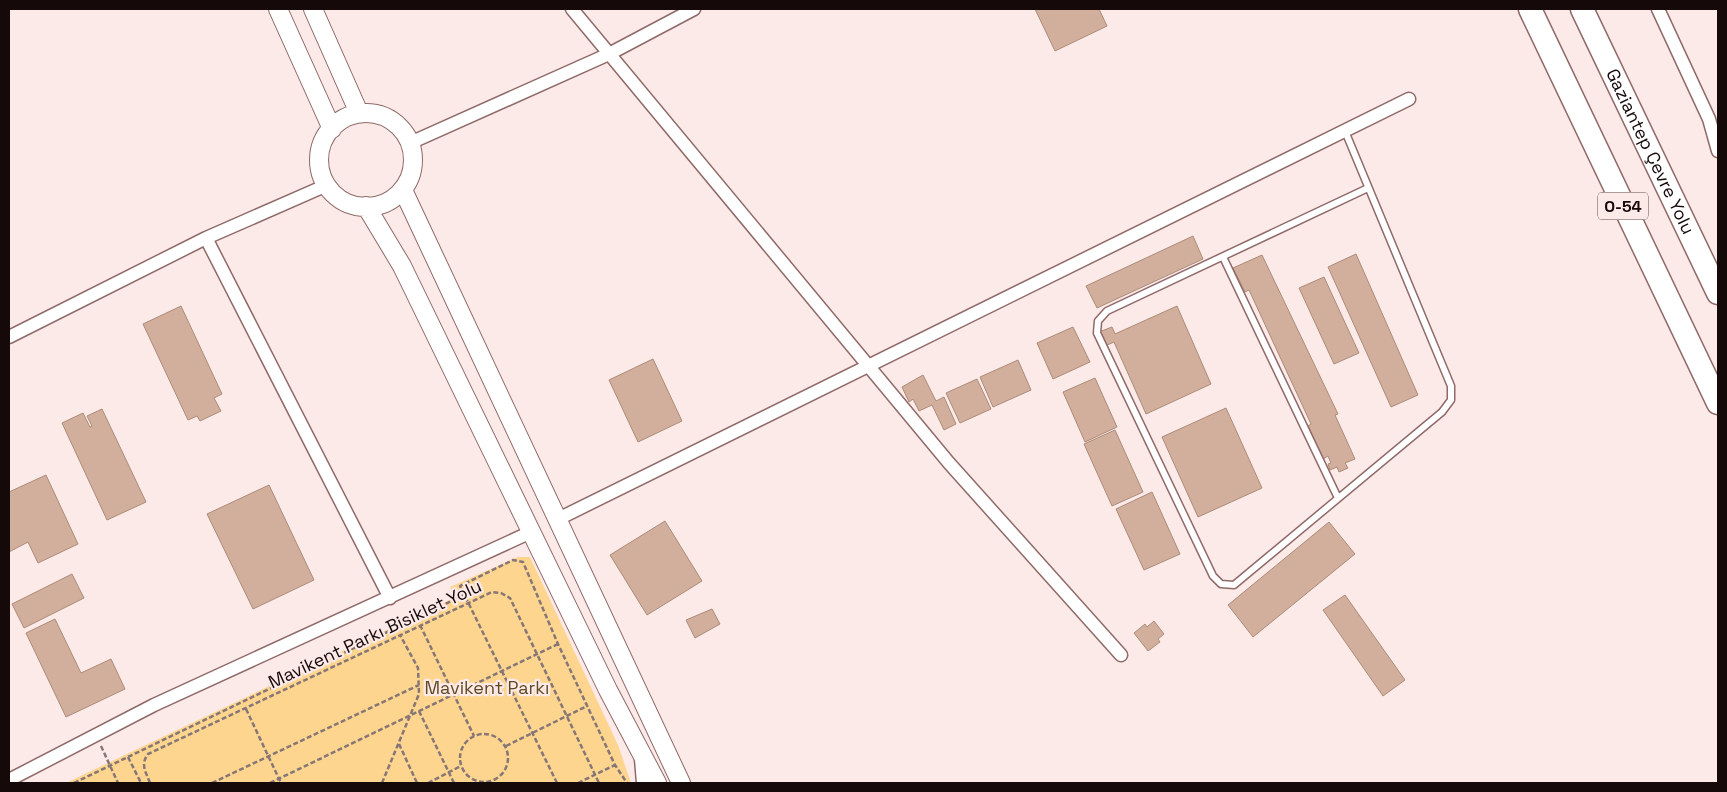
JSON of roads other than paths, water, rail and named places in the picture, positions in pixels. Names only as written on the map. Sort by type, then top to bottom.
[{"type":"highway","points":[[1525,9],[1567,89]]},
{"type":"highway","name":"O-54","points":[[1530,9],[1718,403]]},
{"type":"highway","name":"Gaziantep Çevre Yolu","points":[[1582,9],[1718,293]]},
{"type":"highway","points":[[1587,9],[1610,69]]},
{"type":"main road","points":[[278,9],[332,129]]},
{"type":"main road","points":[[313,9],[359,113]]},
{"type":"main road","points":[[359,113],[379,114],[393,120],[404,131],[410,143],[414,161],[411,176],[403,190],[391,200],[376,206],[345,202],[332,192],[327,185],[319,164],[320,149],[326,134],[349,116],[359,113]]},
{"type":"main road","points":[[403,190],[680,783]]},
{"type":"main road","points":[[366,206],[402,266],[531,532],[657,783]]},
{"type":"street","points":[[572,9],[949,463],[1121,655]]},
{"type":"street","points":[[410,143],[609,54],[694,9]]},
{"type":"street","points":[[1658,9],[1709,119],[1718,146]]},
{"type":"street","points":[[556,520],[1409,99]]},
{"type":"street","points":[[9,337],[206,238],[327,185]]},
{"type":"street","points":[[206,238],[390,598]]},
{"type":"street","points":[[9,780],[154,705],[531,532]]},
{"type":"street","points":[[640,751],[643,783]]},
{"type":"lane","points":[[1345,131],[1452,393],[1449,404],[1442,412],[1234,584],[1222,584],[1214,576],[1097,333],[1096,327],[1100,317],[1106,311],[1368,188]]},
{"type":"lane","points":[[1223,257],[1338,498]]},
{"type":"park label","name":"Mavikent Parkı","points":[[487,688]]}]
